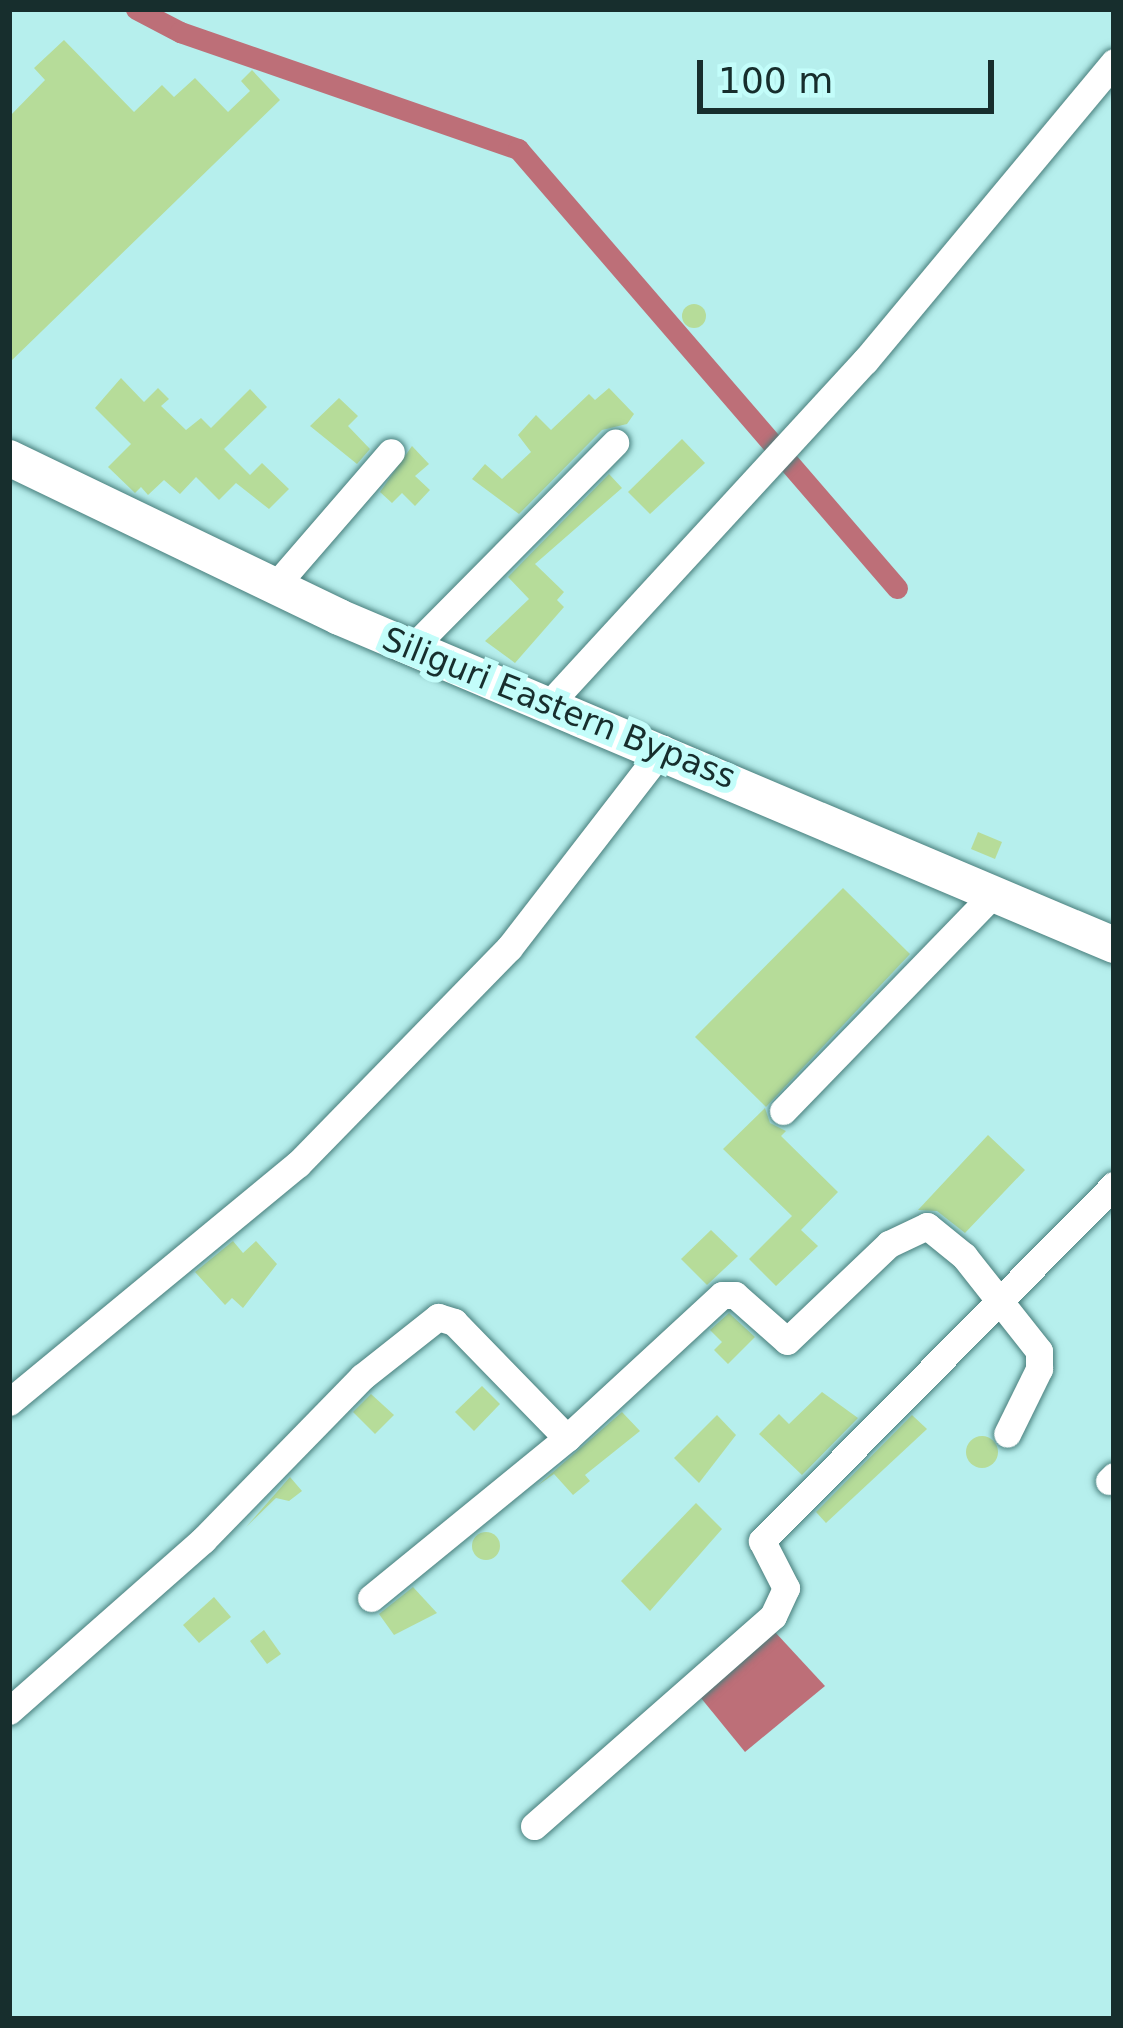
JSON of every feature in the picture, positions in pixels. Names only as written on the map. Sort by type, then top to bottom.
[{"type":"main road","name":"Siliguri Eastern Bypass","points":[[9,458],[412,647],[663,749],[1114,946]]},
{"type":"street","points":[[550,702],[865,361],[1114,62]]},
{"type":"street","points":[[412,647],[615,442]]},
{"type":"street","points":[[274,586],[391,452]]},
{"type":"street","points":[[9,1402],[298,1164],[509,948],[663,749]]},
{"type":"street","points":[[783,1111],[995,892]]},
{"type":"street","points":[[534,1826],[773,1616],[786,1588],[762,1541],[1114,1185]]},
{"type":"street","points":[[371,1598],[567,1438],[722,1295],[735,1295],[787,1341],[914,1226],[938,1233],[1003,1299],[1041,1360],[1007,1434]]},
{"type":"street","points":[[9,1711],[203,1540],[362,1377],[432,1319],[454,1322],[567,1438]]},
{"type":"shaded area","points":[[775,1632],[825,1686],[745,1752],[701,1698]]},
{"type":"building","points":[[64,40],[134,112],[162,85],[174,97],[195,78],[228,112],[250,91],[241,81],[252,70],[280,100],[9,363],[9,117],[45,80],[34,68]]},
{"type":"building","points":[[694,304],[703,307],[703,325],[694,328],[685,325],[682,316],[685,307]]},
{"type":"building","points":[[121,378],[144,402],[158,388],[169,399],[161,406],[186,430],[201,418],[211,428],[250,389],[267,407],[224,449],[250,475],[262,463],[289,489],[269,509],[236,483],[219,500],[196,477],[180,494],[164,480],[148,495],[141,487],[135,493],[108,467],[131,444],[95,408]]},
{"type":"building","points":[[609,388],[634,414],[627,424],[602,430],[519,514],[472,479],[485,464],[502,479],[531,452],[518,435],[536,415],[551,430],[589,394],[595,400]]},
{"type":"building","points":[[339,398],[358,416],[348,426],[370,449],[357,464],[310,426]]},
{"type":"building","points":[[682,439],[705,463],[650,514],[628,492]]},
{"type":"building","points":[[412,446],[429,464],[415,476],[430,490],[415,506],[402,493],[392,503],[380,492]]},
{"type":"building","points":[[609,474],[622,488],[535,564],[564,592],[557,600],[564,607],[515,663],[485,641],[529,599],[508,577]]},
{"type":"building","points":[[978,832],[1002,842],[995,859],[971,849]]},
{"type":"building","points":[[843,888],[910,954],[766,1107],[695,1037]]},
{"type":"building","points":[[765,1108],[770,1123],[786,1131],[781,1136],[838,1192],[801,1230],[818,1246],[776,1286],[749,1259],[792,1216],[723,1149]]},
{"type":"building","points":[[988,1135],[1025,1170],[965,1233],[937,1211],[918,1210]]},
{"type":"building","points":[[711,1230],[738,1256],[707,1285],[681,1259]]},
{"type":"building","points":[[233,1241],[243,1253],[256,1241],[277,1264],[243,1308],[232,1298],[225,1305],[195,1272]]},
{"type":"building","points":[[729,1313],[755,1337],[728,1364],[714,1350],[722,1342],[710,1330]]},
{"type":"building","points":[[482,1386],[500,1404],[474,1431],[455,1412]]},
{"type":"building","points":[[822,1392],[858,1418],[802,1475],[759,1434],[779,1414],[789,1424]]},
{"type":"building","points":[[371,1394],[394,1415],[375,1434],[353,1412]]},
{"type":"building","points":[[622,1412],[640,1431],[585,1475],[590,1481],[573,1495],[554,1474],[537,1486]]},
{"type":"building","points":[[717,1415],[736,1435],[699,1483],[674,1458]]},
{"type":"building","points":[[912,1415],[927,1429],[826,1523],[816,1512]]},
{"type":"building","points":[[982,1436],[993,1441],[998,1452],[993,1463],[982,1468],[971,1463],[966,1452],[971,1441]]},
{"type":"building","points":[[290,1477],[302,1491],[289,1501],[276,1498],[246,1527]]},
{"type":"building","points":[[696,1503],[722,1529],[650,1611],[621,1581]]},
{"type":"building","points":[[486,1532],[496,1536],[500,1546],[496,1556],[486,1560],[476,1556],[472,1546],[476,1536]]},
{"type":"building","points":[[413,1587],[437,1613],[394,1635],[379,1614]]},
{"type":"building","points":[[214,1597],[231,1617],[199,1643],[183,1625]]},
{"type":"building","points":[[264,1630],[281,1654],[267,1664],[250,1641]]},
{"type":"waterway","points":[[136,9],[180,32],[518,149],[897,588]]}]
